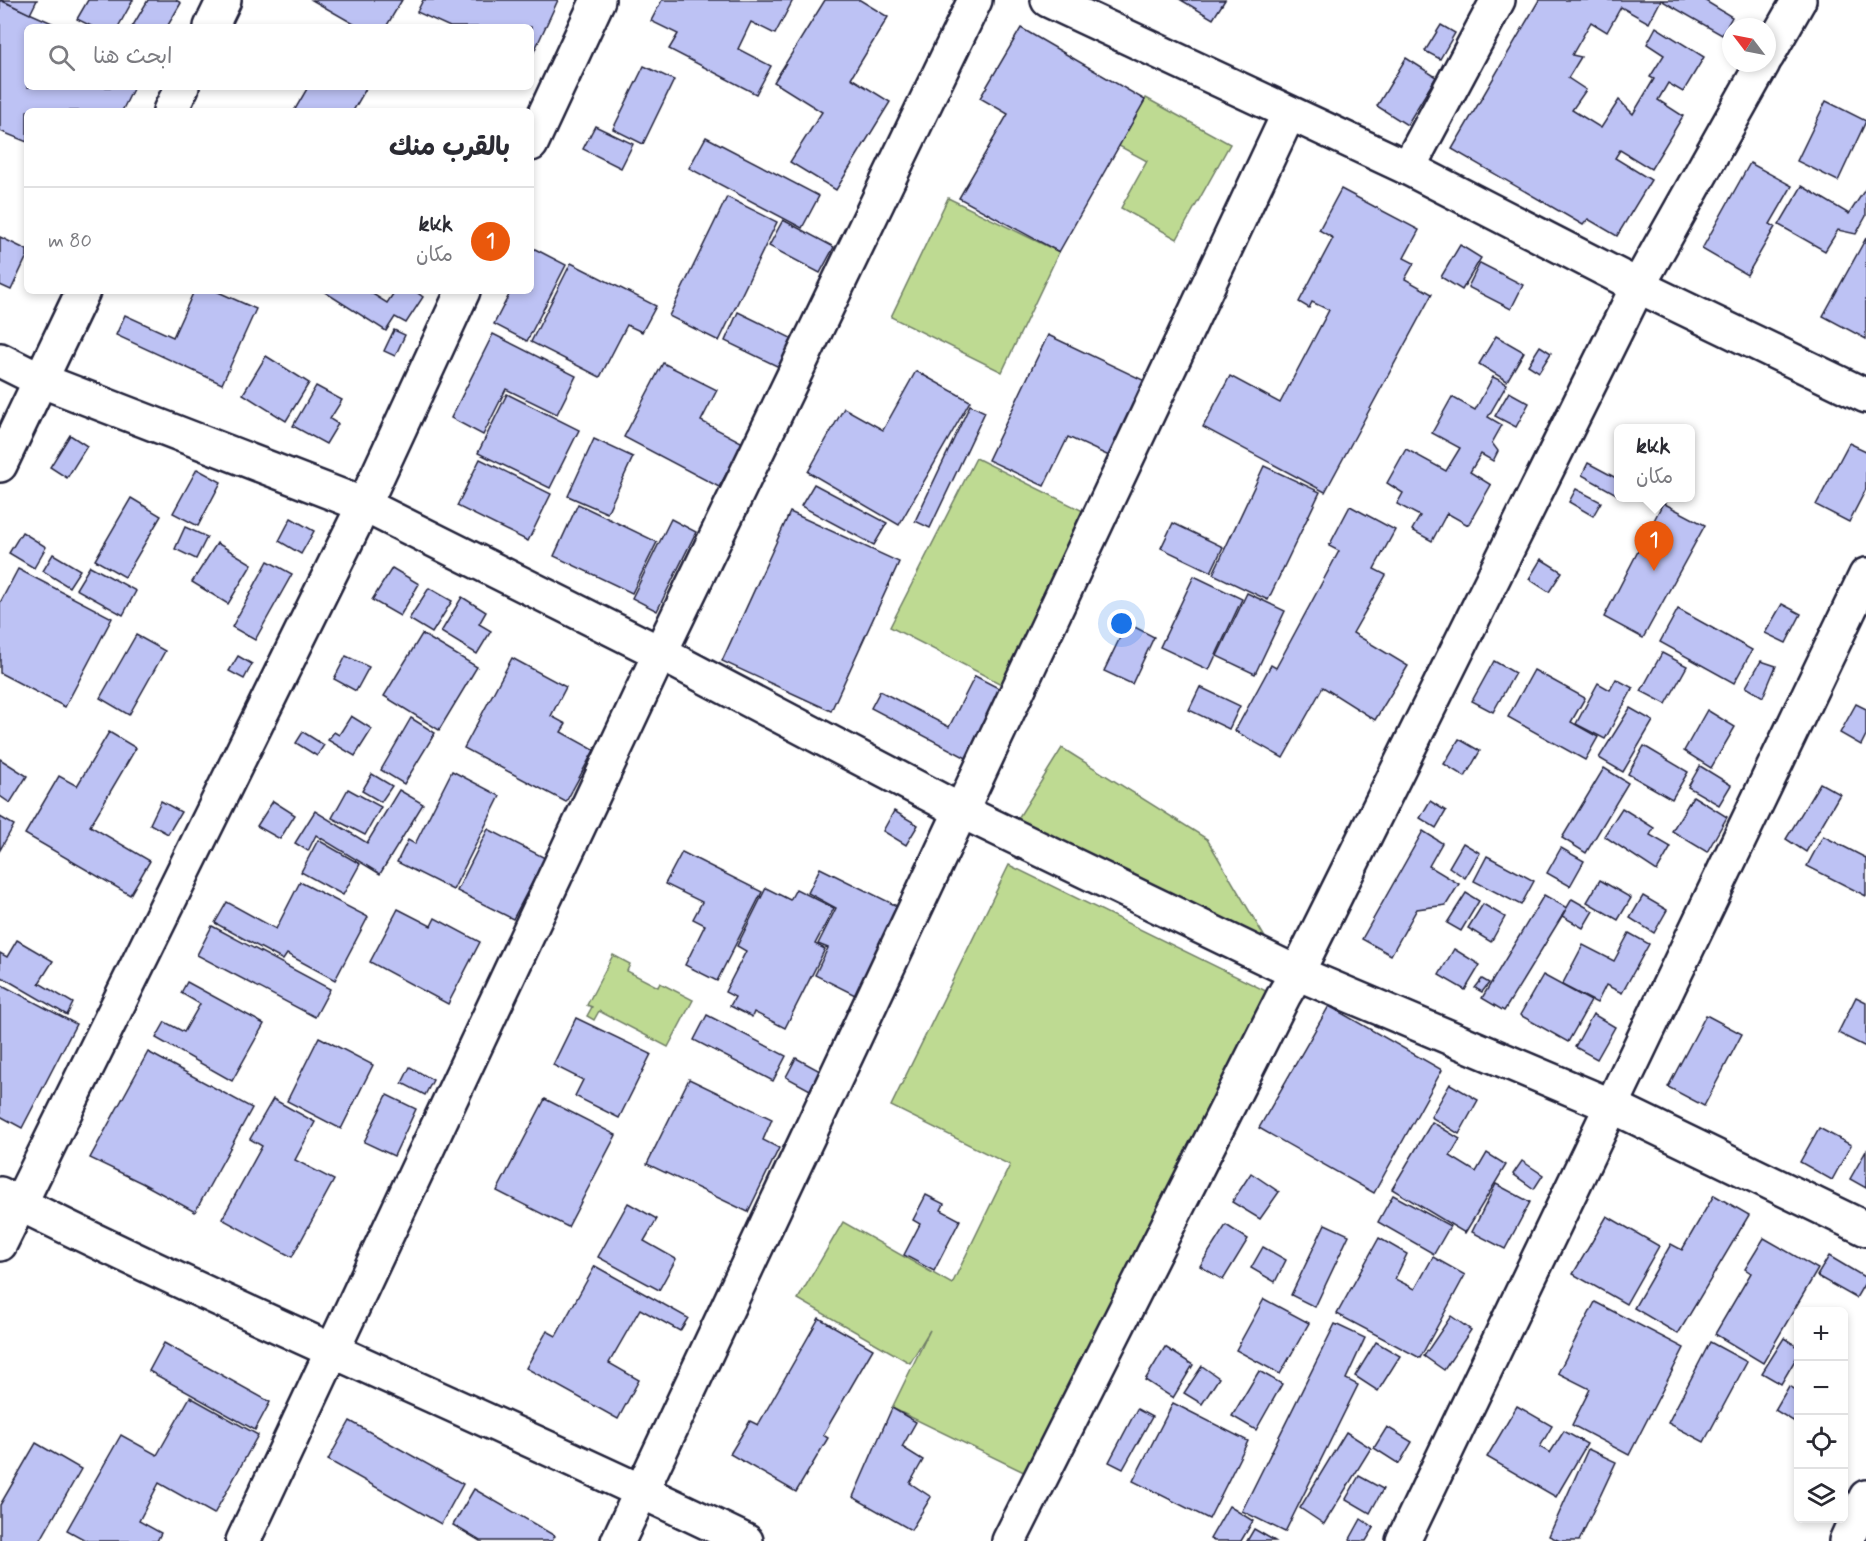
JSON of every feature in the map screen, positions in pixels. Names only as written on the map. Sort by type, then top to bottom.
[{"type":"street","points":[[212,24],[224,0]]},
{"type":"street","points":[[534,138],[598,0]]},
{"type":"street","points":[[243,1541],[660,653],[975,0]]},
{"type":"street","points":[[1048,0],[1408,168],[1638,286],[1866,396]]},
{"type":"street","points":[[1408,168],[1498,0]]},
{"type":"street","points":[[1776,41],[1799,0]]},
{"type":"street","points":[[1010,1541],[1284,994],[1297,973],[1638,286],[1758,72]]},
{"type":"street","points":[[172,108],[180,90]]},
{"type":"street","points":[[618,1541],[1289,113]]},
{"type":"street","points":[[0,465],[82,294]]},
{"type":"street","points":[[0,1244],[10,1199],[364,505],[462,294]]},
{"type":"street","points":[[0,360],[40,380],[364,505],[660,653],[961,812],[1297,973],[1612,1106],[1866,1229]]},
{"type":"street","points":[[1403,1541],[1866,575]]},
{"type":"street","points":[[10,1199],[332,1351],[642,1491],[746,1541]]},
{"type":"street","points":[[1846,1541],[1866,1497]]},
{"type":"green space","points":[[1146,98],[1230,144],[1177,239],[1121,208],[1147,161],[1119,146]]},
{"type":"green space","points":[[948,198],[1059,252],[1002,372],[891,317]]},
{"type":"green space","points":[[976,458],[1085,512],[1007,687],[890,627]]},
{"type":"green space","points":[[1062,748],[1207,839],[1270,946],[1017,820]]},
{"type":"green space","points":[[1009,865],[1268,992],[1030,1475],[892,1408],[930,1330],[910,1363],[798,1299],[843,1222],[952,1284],[1010,1165],[891,1106]]},
{"type":"green space","points":[[613,955],[630,964],[627,971],[658,987],[660,983],[693,1000],[668,1047],[599,1011],[594,1020],[587,1016],[592,1007],[587,1005]]},
{"type":"building","points":[[0,0],[54,24],[24,24],[24,90],[132,90],[124,108],[24,108],[24,141],[0,131]]},
{"type":"building","points":[[1,0],[37,0],[30,14]]},
{"type":"building","points":[[88,0],[133,0],[120,24],[87,24],[77,19]]},
{"type":"building","points":[[148,0],[176,0],[181,3],[169,24],[134,24]]},
{"type":"building","points":[[312,0],[402,0],[388,24],[354,24]]},
{"type":"building","points":[[423,0],[558,0],[534,52],[534,24],[443,24],[417,12]]},
{"type":"building","points":[[662,0],[793,0],[775,34],[751,22],[738,49],[771,66],[756,94],[669,49],[678,34],[651,21]]},
{"type":"building","points":[[825,0],[860,0],[888,17],[851,78],[890,102],[836,190],[790,162],[822,112],[774,82]]},
{"type":"building","points":[[1181,0],[1225,0],[1213,19]]},
{"type":"building","points":[[1539,0],[1661,0],[1649,23],[1621,7],[1607,32],[1591,22],[1572,55],[1581,57],[1568,78],[1586,90],[1572,110],[1601,128],[1619,100],[1633,114],[1654,79],[1650,77],[1664,55],[1647,44],[1656,27],[1704,57],[1683,92],[1668,83],[1658,100],[1683,116],[1651,169],[1620,150],[1615,158],[1651,180],[1617,236],[1588,219],[1583,225],[1452,149]]},
{"type":"building","points":[[1661,0],[1704,0],[1732,17],[1722,18],[1722,35]]},
{"type":"building","points":[[1441,25],[1455,33],[1440,59],[1425,51]]},
{"type":"building","points":[[1021,28],[1145,100],[1059,252],[959,198],[1008,114],[980,98]]},
{"type":"building","points":[[1406,58],[1436,77],[1407,125],[1377,106]]},
{"type":"building","points":[[644,66],[674,80],[643,144],[613,129]]},
{"type":"building","points":[[306,90],[365,90],[355,108],[296,108]]},
{"type":"building","points":[[1826,101],[1866,121],[1838,181],[1797,161]]},
{"type":"building","points":[[595,126],[633,144],[621,168],[583,149]]},
{"type":"building","points":[[706,137],[819,196],[802,228],[689,168]]},
{"type":"building","points":[[1750,163],[1792,186],[1770,224],[1775,227],[1747,275],[1702,249]]},
{"type":"building","points":[[1802,186],[1849,214],[1866,188],[1866,216],[1856,234],[1838,230],[1825,251],[1779,225]]},
{"type":"building","points":[[1341,189],[1419,230],[1404,258],[1414,263],[1405,279],[1432,294],[1325,492],[1203,427],[1230,376],[1280,403],[1329,310],[1312,302],[1309,308],[1299,302],[1333,238],[1319,230]]},
{"type":"building","points":[[727,197],[777,222],[719,341],[669,316]]},
{"type":"building","points":[[783,220],[834,247],[820,273],[769,246]]},
{"type":"building","points":[[0,237],[24,249],[24,262],[11,290],[0,285]]},
{"type":"building","points":[[1866,238],[1866,339],[1823,316]]},
{"type":"building","points":[[1460,245],[1481,258],[1462,290],[1441,277]]},
{"type":"building","points":[[534,249],[566,265],[527,341],[494,324],[509,294],[534,294]]},
{"type":"building","points":[[571,263],[656,306],[642,332],[627,325],[600,377],[531,342]]},
{"type":"building","points":[[1480,263],[1523,285],[1511,309],[1468,287]]},
{"type":"building","points":[[193,294],[223,294],[256,309],[222,384],[116,335],[125,315],[173,337]]},
{"type":"building","points":[[328,294],[373,294],[387,303],[393,294],[419,294],[423,297],[406,323],[395,317],[386,331]]},
{"type":"building","points":[[738,312],[793,339],[779,367],[725,341]]},
{"type":"building","points":[[394,330],[405,335],[395,356],[384,351]]},
{"type":"building","points":[[493,334],[576,376],[557,414],[506,389],[483,435],[451,418]]},
{"type":"building","points":[[1048,335],[1145,381],[1109,456],[1068,437],[1044,486],[988,460]]},
{"type":"building","points":[[1496,336],[1524,352],[1507,381],[1479,364]]},
{"type":"building","points":[[1540,346],[1551,353],[1539,372],[1528,365]]},
{"type":"building","points":[[266,356],[309,383],[286,421],[243,394]]},
{"type":"building","points":[[663,363],[717,390],[701,421],[743,443],[719,487],[624,437]]},
{"type":"building","points":[[916,371],[970,401],[899,525],[808,472],[844,408],[883,430]]},
{"type":"building","points":[[1493,377],[1507,384],[1488,417],[1502,425],[1492,443],[1498,451],[1493,461],[1481,454],[1470,472],[1491,485],[1468,525],[1447,513],[1432,541],[1412,530],[1420,516],[1397,504],[1403,493],[1387,483],[1406,449],[1446,471],[1460,448],[1432,433],[1452,397],[1475,410]]},
{"type":"building","points":[[316,386],[342,400],[330,419],[338,424],[326,444],[293,426]]},
{"type":"building","points":[[1509,392],[1529,403],[1516,427],[1495,416]]},
{"type":"building","points":[[507,394],[579,430],[550,488],[478,453]]},
{"type":"building","points":[[970,405],[985,412],[930,528],[915,521]]},
{"type":"building","points":[[70,435],[87,446],[67,478],[50,467]]},
{"type":"building","points":[[594,439],[633,457],[607,513],[568,496]]},
{"type":"building","points":[[1849,443],[1866,451],[1866,489],[1849,522],[1816,505]]},
{"type":"building","points":[[480,459],[551,494],[528,541],[457,506]]},
{"type":"building","points":[[1588,463],[1614,477],[1614,493],[1582,475]]},
{"type":"building","points":[[1264,466],[1320,492],[1268,600],[1213,574]]},
{"type":"building","points":[[197,469],[221,482],[198,526],[173,513]]},
{"type":"building","points":[[814,484],[887,523],[874,545],[801,506]]},
{"type":"building","points":[[1576,489],[1601,502],[1593,516],[1569,502]]},
{"type":"building","points":[[131,498],[161,516],[125,577],[95,560]]},
{"type":"building","points":[[1663,503],[1705,525],[1643,638],[1604,617]]},
{"type":"building","points":[[578,504],[657,542],[632,593],[554,556]]},
{"type":"building","points":[[1350,506],[1395,530],[1374,569],[1386,575],[1353,633],[1408,666],[1375,720],[1323,687],[1283,758],[1235,731],[1271,665],[1276,668],[1339,551],[1329,546]]},
{"type":"building","points":[[790,512],[899,562],[831,711],[722,661]]},
{"type":"building","points":[[291,518],[314,531],[301,554],[279,541]]},
{"type":"building","points":[[671,519],[696,532],[657,611],[632,598]]},
{"type":"building","points":[[1173,523],[1223,547],[1211,572],[1161,548]]},
{"type":"building","points":[[185,527],[207,537],[196,559],[175,549]]},
{"type":"building","points":[[22,532],[46,547],[34,568],[9,553]]},
{"type":"building","points":[[217,543],[252,564],[228,604],[192,582]]},
{"type":"building","points":[[53,554],[80,570],[69,587],[43,571]]},
{"type":"building","points":[[1541,559],[1562,572],[1549,592],[1529,579]]},
{"type":"building","points":[[268,561],[292,574],[255,640],[232,627]]},
{"type":"building","points":[[90,566],[136,591],[123,615],[76,589]]},
{"type":"building","points":[[392,568],[419,584],[400,616],[372,600]]},
{"type":"building","points":[[18,569],[112,618],[65,707],[0,673],[0,603]]},
{"type":"building","points":[[1194,576],[1242,599],[1209,670],[1160,647]]},
{"type":"building","points":[[429,588],[452,601],[432,633],[409,619]]},
{"type":"building","points":[[1247,593],[1285,611],[1255,674],[1217,656]]},
{"type":"building","points":[[462,597],[486,612],[479,624],[491,631],[477,654],[441,632]]},
{"type":"building","points":[[1782,604],[1801,614],[1786,643],[1765,633]]},
{"type":"building","points":[[1678,609],[1752,650],[1734,683],[1660,642]]},
{"type":"building","points":[[1127,623],[1154,637],[1132,684],[1104,671]]},
{"type":"building","points":[[422,634],[477,667],[439,730],[384,696]]},
{"type":"building","points":[[136,635],[165,651],[129,715],[100,698]]},
{"type":"building","points":[[1662,653],[1687,666],[1666,704],[1641,691]]},
{"type":"building","points":[[238,656],[252,664],[244,679],[229,671]]},
{"type":"building","points":[[346,656],[369,667],[356,691],[334,679]]},
{"type":"building","points":[[512,658],[566,687],[551,716],[566,724],[561,732],[594,750],[566,802],[464,748]]},
{"type":"building","points":[[1494,661],[1515,673],[1493,712],[1472,701]]},
{"type":"building","points":[[1761,661],[1776,666],[1763,697],[1746,687]]},
{"type":"building","points":[[1534,670],[1585,698],[1571,722],[1598,737],[1585,760],[1508,717]]},
{"type":"building","points":[[975,676],[1008,693],[972,761],[871,708],[880,691],[949,727]]},
{"type":"building","points":[[1616,679],[1633,688],[1605,739],[1576,724],[1598,683],[1610,690]]},
{"type":"building","points":[[1200,687],[1240,706],[1229,729],[1189,710]]},
{"type":"building","points":[[1856,704],[1866,709],[1866,735],[1861,745],[1840,733]]},
{"type":"building","points":[[1630,708],[1653,721],[1623,772],[1599,758]]},
{"type":"building","points":[[1707,710],[1735,727],[1711,768],[1684,751]]},
{"type":"building","points":[[351,716],[372,729],[355,756],[328,740],[334,732],[339,735]]},
{"type":"building","points":[[411,718],[435,733],[404,784],[381,770]]},
{"type":"building","points":[[109,732],[136,748],[90,826],[150,861],[130,895],[25,834],[59,776],[77,786]]},
{"type":"building","points":[[303,732],[324,745],[317,756],[296,743]]},
{"type":"building","points":[[1459,739],[1480,751],[1465,777],[1444,764]]},
{"type":"building","points":[[1644,746],[1688,772],[1672,799],[1628,774]]},
{"type":"building","points":[[0,759],[27,776],[10,803],[0,796]]},
{"type":"building","points":[[1700,766],[1731,785],[1719,805],[1688,787]]},
{"type":"building","points":[[1604,768],[1628,783],[1586,853],[1562,838]]},
{"type":"building","points":[[452,771],[500,796],[453,890],[397,862],[408,840],[415,844]]},
{"type":"building","points":[[372,774],[392,786],[381,802],[362,791]]},
{"type":"building","points":[[1820,783],[1840,794],[1806,852],[1786,839]]},
{"type":"building","points":[[348,789],[381,807],[365,835],[332,818]]},
{"type":"building","points":[[399,790],[423,804],[380,874],[316,835],[308,851],[295,843],[315,811],[367,843]]},
{"type":"building","points":[[1693,796],[1727,817],[1707,852],[1672,831]]},
{"type":"building","points":[[161,801],[181,812],[168,834],[150,824]]},
{"type":"building","points":[[273,801],[295,815],[280,839],[257,826]]},
{"type":"building","points":[[1430,801],[1446,811],[1436,828],[1420,818]]},
{"type":"building","points":[[1622,808],[1654,828],[1650,835],[1671,847],[1657,871],[1604,836]]},
{"type":"building","points":[[894,811],[918,825],[906,845],[883,831]]},
{"type":"building","points":[[0,817],[14,825],[0,850]]},
{"type":"building","points":[[488,829],[545,858],[513,919],[457,891]]},
{"type":"building","points":[[1423,831],[1442,843],[1429,866],[1459,884],[1446,905],[1417,909],[1391,955],[1362,939]]},
{"type":"building","points":[[1823,836],[1866,858],[1866,896],[1807,866]]},
{"type":"building","points":[[318,840],[360,864],[343,895],[301,872]]},
{"type":"building","points":[[1463,843],[1480,853],[1465,878],[1449,867]]},
{"type":"building","points":[[1561,848],[1584,861],[1570,886],[1547,873]]},
{"type":"building","points":[[682,852],[762,892],[717,981],[685,965],[705,925],[693,919],[702,902],[665,884]]},
{"type":"building","points":[[1487,856],[1534,881],[1521,905],[1474,881]]},
{"type":"building","points":[[820,868],[905,910],[861,998],[815,975],[828,948],[818,944],[836,908],[808,893]]},
{"type":"building","points":[[1600,880],[1631,898],[1618,920],[1587,902]]},
{"type":"building","points":[[300,882],[368,917],[335,980],[287,954],[283,960],[215,923],[227,902],[276,929]]},
{"type":"building","points":[[766,888],[790,900],[796,889],[834,908],[815,944],[825,949],[785,1028],[754,1012],[752,1017],[730,1006],[735,997],[725,992],[746,951],[737,946]]},
{"type":"building","points":[[1466,893],[1479,901],[1461,931],[1447,923]]},
{"type":"building","points":[[1544,895],[1567,908],[1504,1011],[1482,998]]},
{"type":"building","points":[[1643,896],[1667,910],[1654,933],[1630,918]]},
{"type":"building","points":[[1572,899],[1593,911],[1583,928],[1562,916]]},
{"type":"building","points":[[1483,904],[1505,917],[1491,942],[1468,928]]},
{"type":"building","points":[[398,909],[431,926],[435,918],[480,942],[448,1004],[370,962]]},
{"type":"building","points":[[212,926],[330,989],[315,1017],[197,955]]},
{"type":"building","points":[[1629,933],[1649,944],[1622,993],[1606,985],[1597,1003],[1562,985],[1583,945],[1614,961]]},
{"type":"building","points":[[17,940],[53,961],[39,983],[73,1003],[67,1015],[0,976],[0,953],[7,957]]},
{"type":"building","points":[[1454,949],[1480,965],[1465,990],[1439,975]]},
{"type":"building","points":[[1543,975],[1591,1001],[1568,1042],[1520,1015]]},
{"type":"building","points":[[1482,979],[1489,983],[1482,992],[1475,988]]},
{"type":"building","points":[[187,982],[264,1024],[232,1081],[156,1038],[165,1022],[184,1032],[200,1004],[181,993]]},
{"type":"building","points":[[0,984],[76,1024],[22,1128],[0,1116]]},
{"type":"building","points":[[1856,997],[1866,1002],[1866,1047],[1838,1033]]},
{"type":"building","points":[[1329,1006],[1442,1070],[1374,1193],[1259,1128]]},
{"type":"building","points":[[1593,1014],[1615,1027],[1597,1059],[1575,1047]]},
{"type":"building","points":[[707,1015],[786,1056],[773,1081],[694,1040]]},
{"type":"building","points":[[1706,1015],[1742,1034],[1704,1106],[1668,1087]]},
{"type":"building","points":[[576,1018],[651,1054],[619,1118],[575,1096],[583,1080],[553,1065]]},
{"type":"building","points":[[319,1037],[373,1065],[341,1129],[287,1101]]},
{"type":"building","points":[[148,1052],[252,1108],[195,1212],[90,1158]]},
{"type":"building","points":[[796,1058],[820,1071],[810,1090],[786,1077]]},
{"type":"building","points":[[410,1067],[433,1080],[425,1095],[402,1083]]},
{"type":"building","points":[[689,1079],[772,1119],[763,1140],[779,1148],[748,1212],[647,1164]]},
{"type":"building","points":[[1450,1084],[1478,1100],[1459,1134],[1431,1117]]},
{"type":"building","points":[[387,1095],[416,1109],[394,1156],[364,1142]]},
{"type":"building","points":[[273,1099],[315,1122],[295,1160],[334,1180],[292,1257],[222,1219],[262,1146],[250,1139]]},
{"type":"building","points":[[545,1099],[616,1135],[568,1227],[497,1191]]},
{"type":"building","points":[[1432,1122],[1460,1139],[1450,1156],[1476,1172],[1487,1153],[1506,1165],[1465,1233],[1392,1189]]},
{"type":"building","points":[[1819,1128],[1851,1145],[1832,1180],[1800,1162]]},
{"type":"building","points":[[1866,1151],[1866,1188],[1850,1179]]},
{"type":"building","points":[[1522,1161],[1543,1175],[1534,1189],[1513,1174]]},
{"type":"building","points":[[1251,1173],[1279,1192],[1260,1219],[1232,1202]]},
{"type":"building","points":[[1496,1184],[1530,1202],[1505,1249],[1472,1232]]},
{"type":"building","points":[[926,1195],[944,1204],[941,1210],[960,1220],[934,1271],[904,1255],[920,1224],[913,1220]]},
{"type":"building","points":[[1393,1195],[1450,1226],[1434,1254],[1378,1222]]},
{"type":"building","points":[[1714,1195],[1749,1215],[1678,1334],[1634,1308],[1671,1244],[1682,1250]]},
{"type":"building","points":[[628,1203],[657,1219],[644,1241],[676,1259],[659,1290],[598,1257]]},
{"type":"building","points":[[1607,1216],[1659,1246],[1626,1304],[1573,1274]]},
{"type":"building","points":[[1325,1224],[1349,1235],[1315,1307],[1291,1295]]},
{"type":"building","points":[[1226,1225],[1248,1239],[1223,1280],[1200,1266]]},
{"type":"building","points":[[1379,1238],[1407,1254],[1395,1279],[1415,1289],[1433,1257],[1465,1275],[1420,1358],[1337,1314]]},
{"type":"building","points":[[1764,1238],[1818,1269],[1763,1363],[1715,1334],[1751,1273],[1745,1269]]},
{"type":"building","points":[[1263,1247],[1286,1260],[1275,1282],[1251,1268]]},
{"type":"building","points":[[1829,1256],[1866,1278],[1856,1298],[1817,1276]]},
{"type":"building","points":[[595,1266],[688,1318],[680,1331],[640,1309],[609,1363],[639,1380],[618,1419],[526,1368],[547,1331],[556,1336]]},
{"type":"building","points":[[1264,1299],[1309,1323],[1280,1374],[1236,1350]]},
{"type":"building","points":[[1595,1302],[1684,1348],[1629,1455],[1572,1425],[1590,1389],[1558,1373]]},
{"type":"building","points":[[1451,1316],[1471,1330],[1444,1370],[1424,1356]]},
{"type":"building","points":[[819,1318],[873,1349],[823,1435],[828,1438],[796,1492],[730,1454],[750,1421],[758,1425]]},
{"type":"building","points":[[1335,1324],[1365,1338],[1346,1379],[1358,1385],[1285,1532],[1242,1511]]},
{"type":"building","points":[[1784,1338],[1794,1344],[1794,1362],[1781,1384],[1762,1373]]},
{"type":"building","points":[[1376,1342],[1400,1356],[1378,1391],[1355,1376]]},
{"type":"building","points":[[1710,1342],[1747,1362],[1704,1442],[1668,1423]]},
{"type":"building","points":[[164,1343],[270,1402],[255,1430],[149,1371]]},
{"type":"building","points":[[1165,1347],[1193,1365],[1173,1398],[1145,1380]]},
{"type":"building","points":[[1202,1366],[1219,1378],[1202,1404],[1184,1393]]},
{"type":"building","points":[[1259,1371],[1282,1384],[1256,1430],[1232,1416]]},
{"type":"building","points":[[1789,1386],[1794,1389],[1794,1422],[1775,1410]]},
{"type":"building","points":[[190,1397],[258,1435],[214,1514],[159,1483],[139,1521],[161,1533],[157,1541],[87,1541],[67,1530],[121,1435],[157,1455]]},
{"type":"building","points":[[1173,1403],[1248,1441],[1209,1519],[1133,1481]]},
{"type":"building","points":[[1517,1406],[1552,1426],[1540,1447],[1550,1453],[1564,1431],[1587,1444],[1556,1497],[1487,1457]]},
{"type":"building","points":[[892,1408],[916,1422],[902,1447],[923,1460],[910,1483],[931,1497],[911,1530],[853,1497]]},
{"type":"building","points":[[1137,1409],[1152,1417],[1123,1469],[1109,1462]]},
{"type":"building","points":[[350,1421],[463,1484],[441,1524],[328,1460]]},
{"type":"building","points":[[1387,1427],[1412,1442],[1399,1464],[1374,1448]]},
{"type":"building","points":[[1346,1432],[1371,1448],[1324,1524],[1300,1508]]},
{"type":"building","points":[[36,1443],[81,1469],[40,1541],[2,1541],[0,1540],[0,1505]]},
{"type":"building","points":[[1588,1449],[1616,1462],[1579,1541],[1560,1541],[1549,1536]]},
{"type":"building","points":[[1359,1476],[1383,1489],[1370,1513],[1346,1499]]},
{"type":"building","points":[[474,1489],[555,1536],[552,1541],[480,1541],[453,1525]]},
{"type":"building","points":[[1229,1506],[1253,1521],[1241,1541],[1210,1539]]},
{"type":"building","points":[[1361,1519],[1374,1528],[1366,1541],[1353,1541],[1350,1539]]},
{"type":"building","points":[[1254,1529],[1275,1541],[1247,1541]]},
{"type":"place","name":"kkk","points":[[1654,571]]}]
